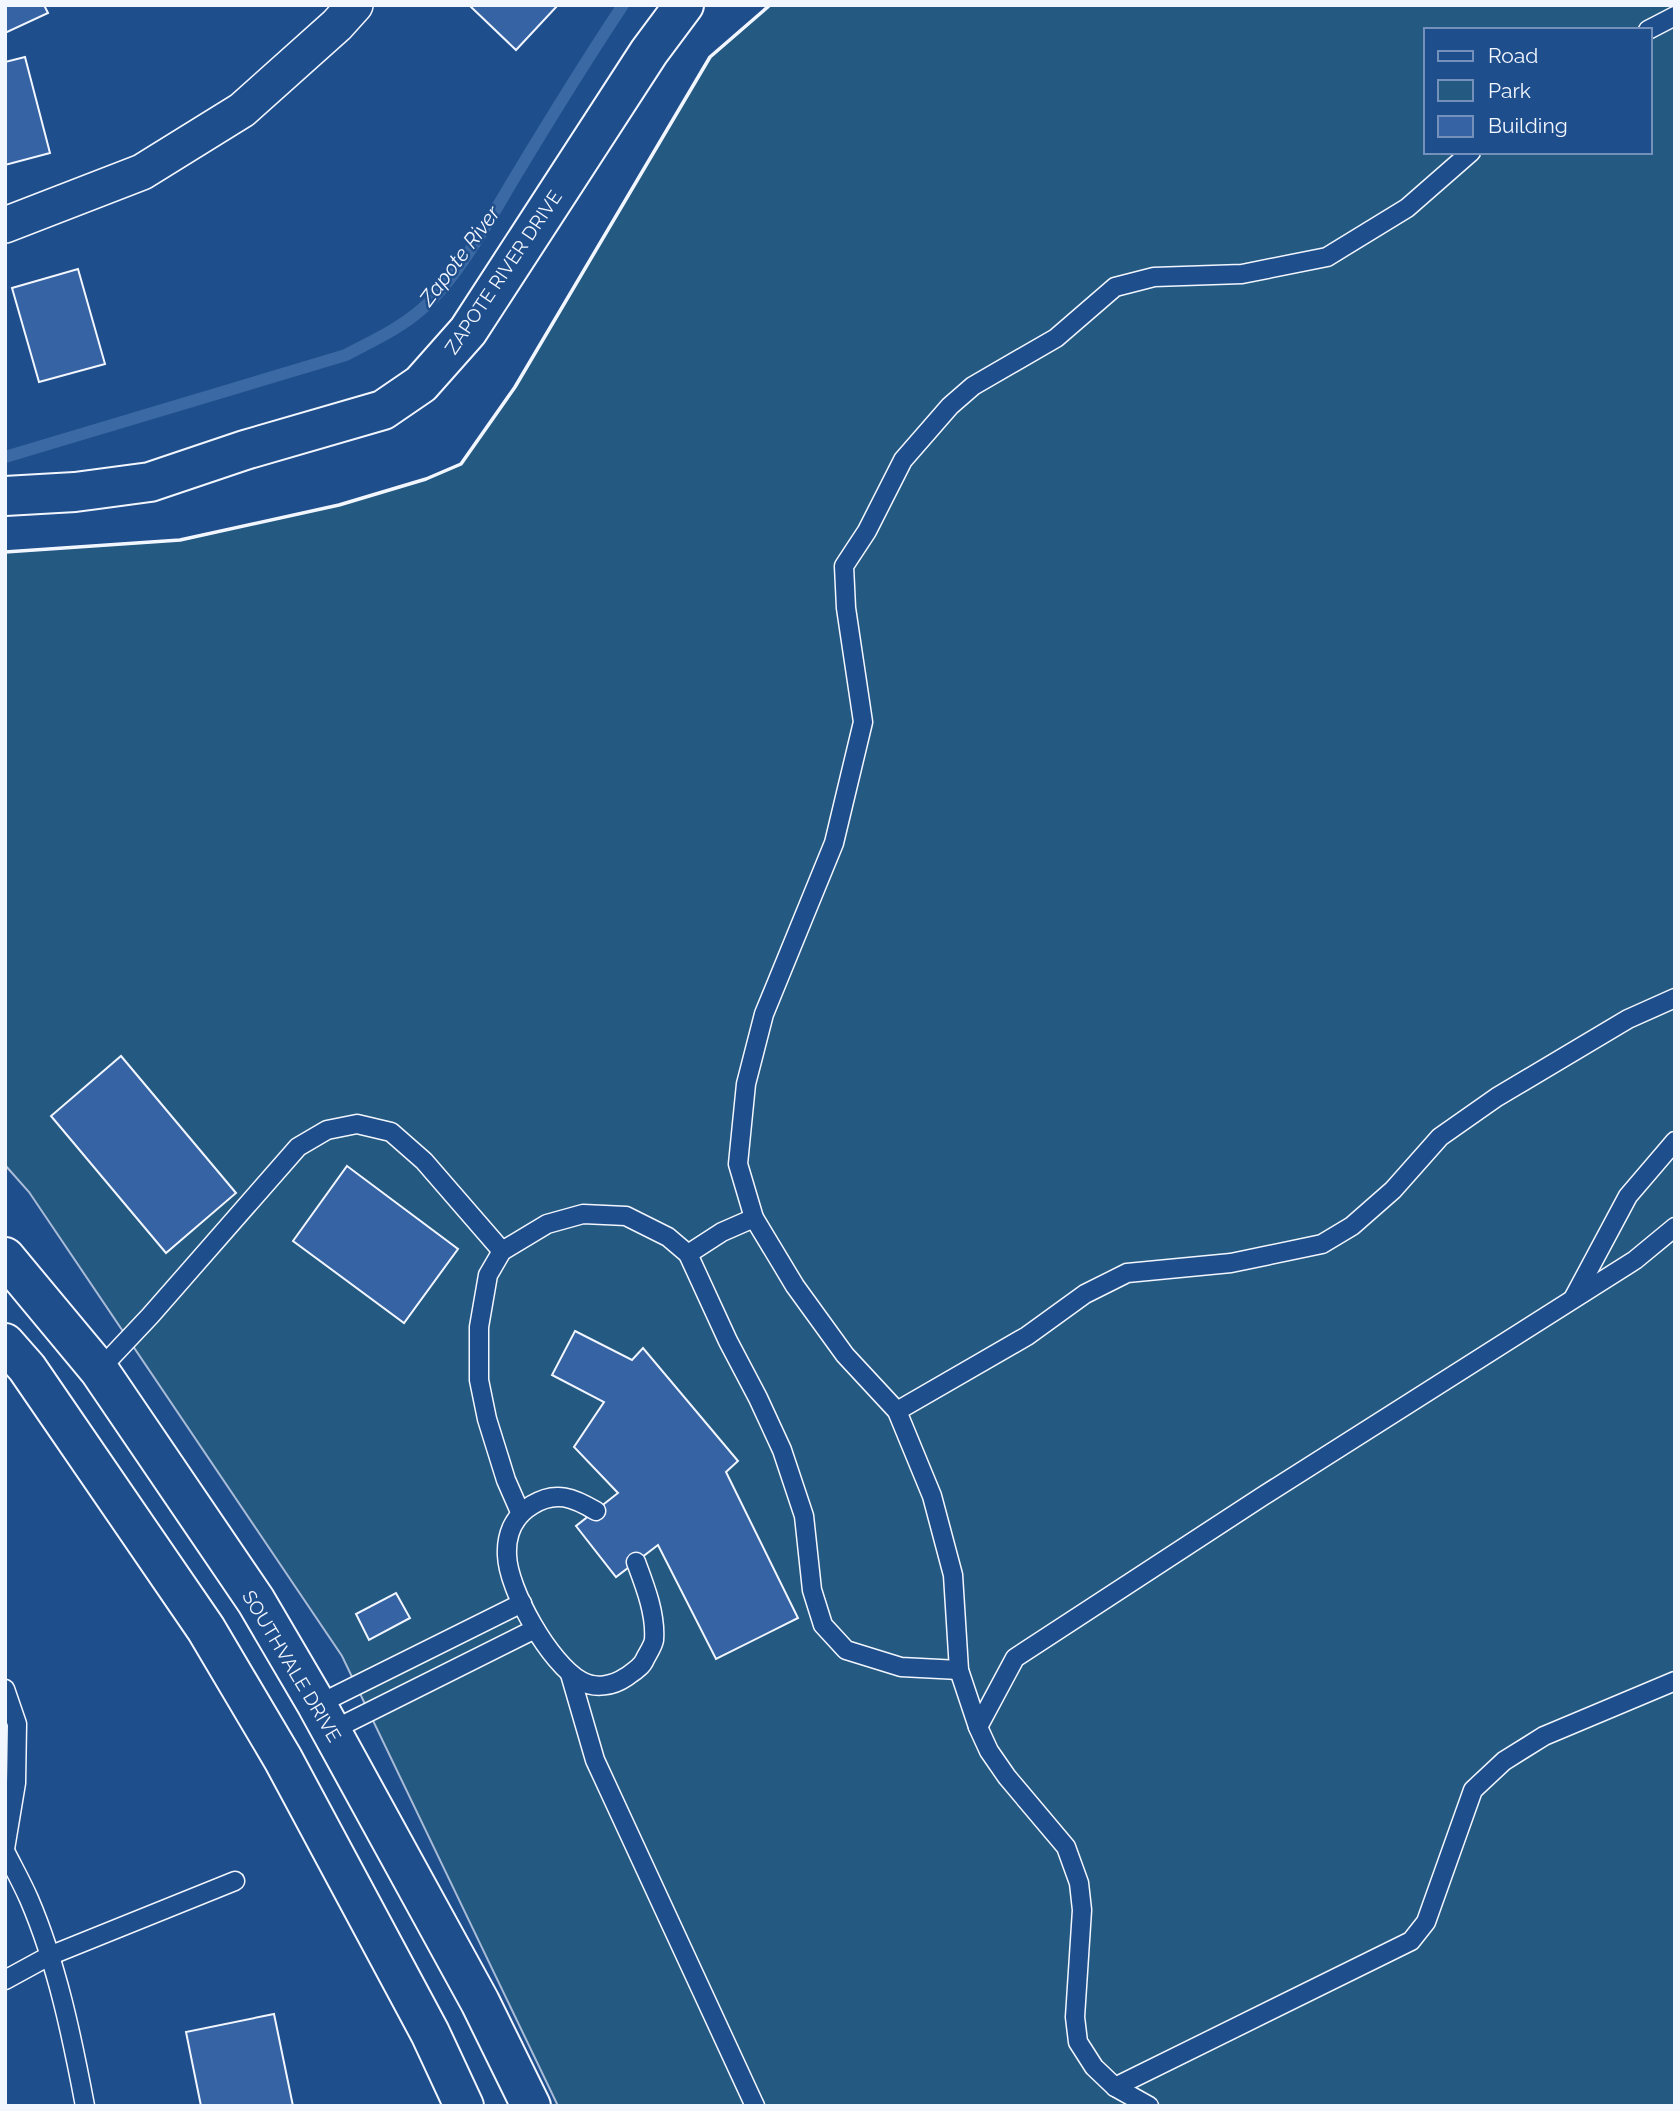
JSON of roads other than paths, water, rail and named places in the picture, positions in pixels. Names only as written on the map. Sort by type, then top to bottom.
[{"type":"street","points":[[5,225],[142,172],[242,110],[337,25],[355,5]]},
{"type":"street","name":"ZAPOTE RIVER DRIVE","points":[[5,496],[75,492],[150,482],[245,450],[383,410],[421,384],[468,331],[649,52],[684,5]]},
{"type":"street","name":"SOUTHVALE DRIVE","points":[[5,1257],[99,1370],[256,1601],[324,1718],[480,2002],[531,2106]]},
{"type":"street","points":[[5,1343],[27,1368],[206,1629],[290,1771],[430,2033],[464,2106]]},
{"type":"lane","points":[[1652,28],[1675,16]]},
{"type":"lane","points":[[1149,2106],[1115,2087],[1094,2067],[1079,2042],[1075,2017],[1082,1910],[1079,1883],[1066,1847],[1007,1777],[989,1751],[978,1727],[959,1670],[953,1575],[932,1496],[897,1411],[845,1354],[796,1286],[754,1218],[738,1164],[746,1084],[764,1014],[834,843],[863,722],[846,608],[844,566],[866,531],[903,460],[950,406],[973,386],[1056,338],[1115,286],[1154,277],[1242,274],[1326,257],[1407,208],[1469,154]]},
{"type":"lane","points":[[897,1411],[1027,1336],[1084,1294],[1127,1273],[1231,1263],[1322,1244],[1352,1226],[1393,1190],[1440,1137],[1497,1097],[1628,1019],[1675,998]]},
{"type":"lane","points":[[99,1370],[298,1147],[327,1130],[357,1124],[391,1132],[424,1161],[502,1251]]},
{"type":"lane","points":[[1572,1300],[1628,1196],[1675,1141]]},
{"type":"lane","points":[[520,1512],[506,1480],[487,1419],[479,1380],[479,1327],[488,1275],[502,1251],[547,1224],[583,1214],[626,1216],[668,1237],[688,1254],[727,1341],[782,1450],[804,1516],[812,1590],[823,1625],[846,1650],[901,1667],[959,1670]]},
{"type":"lane","points":[[688,1254],[722,1232],[754,1218]]},
{"type":"lane","points":[[978,1727],[1016,1658],[1252,1503],[1634,1260],[1675,1227]]},
{"type":"lane","points":[[596,1511],[575,1498],[558,1497],[537,1502],[520,1512],[510,1531],[507,1555],[522,1603],[535,1629],[570,1674],[583,1682],[598,1687],[621,1680],[643,1664],[654,1642],[653,1618],[636,1562]]},
{"type":"lane","points":[[324,1718],[522,1603]]},
{"type":"lane","points":[[324,1718],[535,1629]]},
{"type":"lane","points":[[570,1674],[595,1760],[755,2106]]},
{"type":"lane","points":[[1115,2087],[1411,1941],[1426,1922],[1473,1790],[1504,1761],[1544,1736],[1675,1681]]},
{"type":"lane","points":[[5,1689],[17,1724],[16,1783],[5,1850],[29,1899],[49,1956],[78,2067],[85,2106]]},
{"type":"lane","points":[[5,1980],[49,1956],[235,1881]]},
{"type":"waterway","name":"Zapote River","points":[[5,457],[346,355],[405,322],[436,295],[473,246],[623,5]]}]
